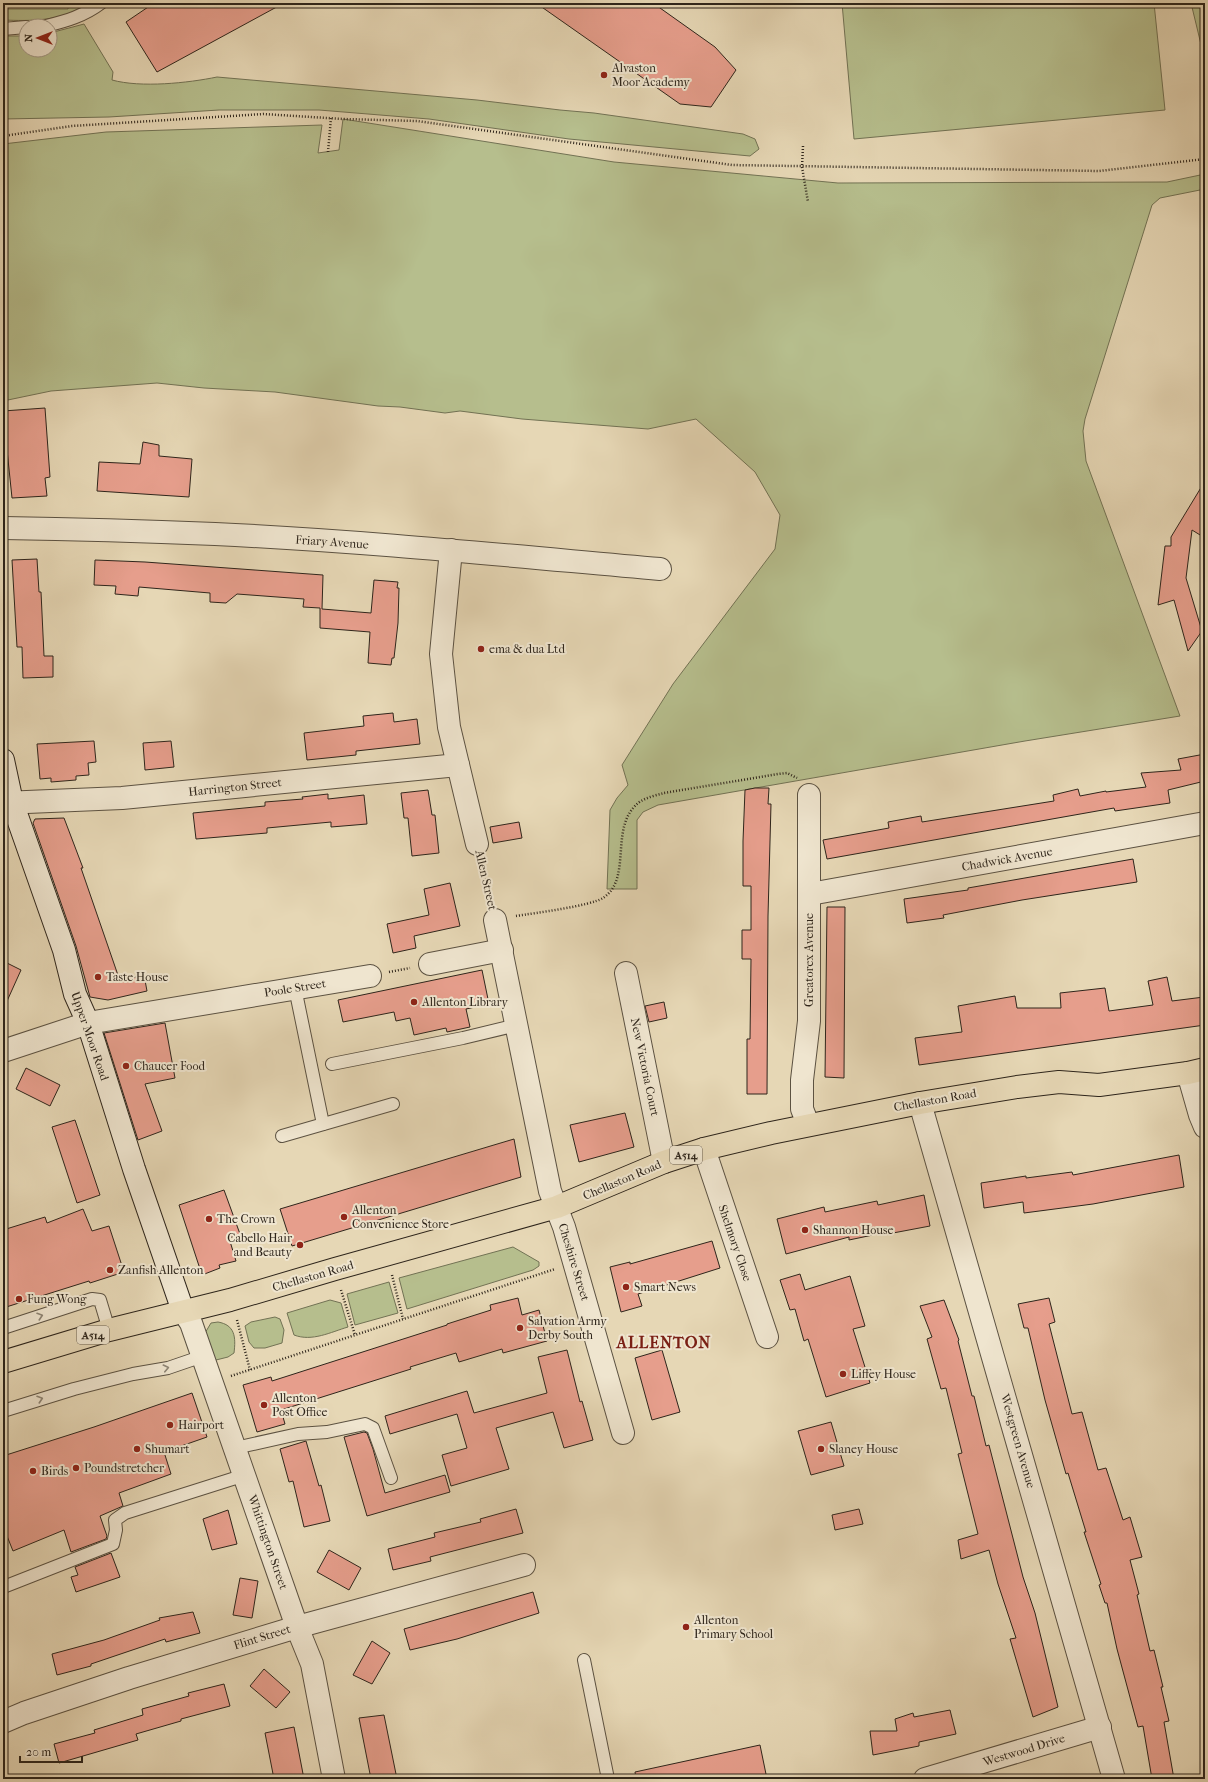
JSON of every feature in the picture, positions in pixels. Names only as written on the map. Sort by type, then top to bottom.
[{"type":"main road","name":"Chellaston Road","points":[[183,1311],[230,1300],[557,1207],[664,1162],[704,1149],[808,1124],[1017,1087],[1059,1082],[1099,1085],[1197,1071]]},
{"type":"main road","name":"A514","points":[[3,1362],[109,1330],[183,1311]]},
{"type":"street","name":"Friary Avenue","points":[[3,528],[216,534],[451,550],[660,569]]},
{"type":"street","name":"Allen Street","points":[[451,550],[441,654],[449,727],[477,844]]},
{"type":"street","name":"Upper Moor Road","points":[[3,760],[8,802],[64,950],[75,994],[88,1023],[134,1169],[183,1311]]},
{"type":"street","name":"Harrington Street","points":[[8,802],[130,797],[458,765]]},
{"type":"street","name":"Greatorex Avenue","points":[[808,1124],[802,1109],[802,1080],[809,1021],[809,795]]},
{"type":"street","name":"Chadwick Avenue","points":[[810,894],[1205,823]]},
{"type":"street","name":"Allen Street","points":[[495,920],[550,1191],[557,1207]]},
{"type":"street","points":[[430,964],[502,950]]},
{"type":"street","name":"New Victoria Court","points":[[626,973],[664,1162]]},
{"type":"street","name":"Poole Street","points":[[3,1051],[88,1023],[370,976]]},
{"type":"street","name":"Chellaston Road","points":[[1197,1071],[1200,1115],[1205,1127]]},
{"type":"street","name":"Westgreen Avenue","points":[[920,1103],[1114,1779]]},
{"type":"street","name":"Shelmory Close","points":[[704,1149],[767,1337]]},
{"type":"street","name":"Cheshire Street","points":[[557,1207],[575,1263],[623,1433]]},
{"type":"street","name":"Whittington Street","points":[[183,1311],[191,1324],[203,1356],[296,1627],[312,1664],[334,1779]]},
{"type":"street","name":"Flint Street","points":[[3,1722],[24,1713],[122,1681],[296,1627],[524,1565]]},
{"type":"street","name":"Westwood Drive","points":[[926,1779],[1100,1727]]},
{"type":"lane","points":[[58,23],[89,12],[101,3]]},
{"type":"lane","points":[[3,28],[18,27]]},
{"type":"lane","points":[[295,988],[323,1124]]},
{"type":"lane","points":[[332,1064],[463,1038],[517,1025]]},
{"type":"lane","points":[[282,1136],[393,1104]]},
{"type":"lane","points":[[3,1328],[92,1299],[100,1300],[109,1330]]},
{"type":"lane","points":[[3,1411],[74,1389],[133,1374],[168,1368],[203,1356]]},
{"type":"lane","points":[[235,1448],[298,1434],[327,1432],[365,1424],[373,1428],[391,1478]]},
{"type":"lane","points":[[6,1586],[112,1544],[116,1530],[115,1520],[125,1513],[245,1475]]},
{"type":"lane","points":[[584,1660],[608,1779]]},
{"type":"path","points":[[3,136],[72,126],[263,114],[417,121],[732,165],[1099,171],[1205,158]]},
{"type":"path","points":[[328,152],[331,118]]},
{"type":"path","points":[[803,146],[802,166],[808,202]]},
{"type":"path","points":[[495,920],[580,904],[604,897],[610,891],[618,873],[621,840],[626,820],[640,802],[648,798],[664,793],[787,773],[800,780],[807,788],[809,795]]},
{"type":"path","name":"Allen Street","points":[[477,844],[495,920]]},
{"type":"path","points":[[370,976],[430,964]]},
{"type":"path","points":[[386,1255],[403,1319]]},
{"type":"path","points":[[212,1382],[575,1263]]},
{"type":"path","points":[[335,1269],[355,1335]]},
{"type":"path","points":[[236,1317],[250,1370]]},
{"type":"green space","points":[[68,3],[86,3],[68,14],[57,17],[3,20],[3,9],[68,9]]},
{"type":"green space","points":[[842,3],[1154,3],[1165,110],[854,139]]},
{"type":"green space","points":[[1191,3],[1205,3],[1205,61]]},
{"type":"green space","points":[[84,24],[113,72],[112,80],[137,84],[164,84],[217,77],[477,100],[594,113],[743,134],[755,139],[759,149],[750,156],[569,139],[429,119],[319,110],[219,110],[109,117],[3,119],[3,36],[18,36],[18,58],[58,58],[58,31]]},
{"type":"green space","points":[[343,119],[614,162],[838,183],[1167,182],[1205,174],[1205,189],[1160,198],[1152,205],[1085,419],[1083,431],[1086,461],[1180,716],[1025,741],[658,805],[643,812],[637,820],[637,889],[607,889],[610,810],[617,798],[628,785],[622,765],[673,684],[775,549],[780,515],[755,472],[696,419],[648,429],[522,419],[460,411],[445,413],[400,407],[378,406],[275,392],[204,388],[157,383],[51,391],[3,401],[3,144],[106,132],[322,125],[318,153],[339,150]]},
{"type":"green space","points":[[513,1247],[539,1262],[539,1266],[533,1270],[407,1309],[399,1278]]},
{"type":"green space","points":[[389,1282],[398,1313],[355,1325],[347,1294]]},
{"type":"green space","points":[[330,1300],[341,1303],[348,1327],[315,1337],[301,1337],[294,1335],[287,1313]]},
{"type":"green space","points":[[275,1317],[280,1319],[284,1330],[282,1343],[265,1348],[254,1348],[249,1342],[245,1326],[251,1322]]},
{"type":"green space","points":[[218,1322],[228,1326],[231,1329],[235,1347],[234,1353],[228,1357],[216,1360],[209,1356],[205,1333],[211,1323]]},
{"type":"building","points":[[154,3],[284,3],[157,72],[126,22]]},
{"type":"building","points":[[536,3],[653,3],[715,47],[736,70],[711,107],[680,104]]},
{"type":"building","points":[[45,408],[50,477],[45,478],[47,496],[12,498],[3,411]]},
{"type":"building","points":[[143,442],[159,445],[159,456],[192,459],[189,497],[97,491],[99,462],[140,464]]},
{"type":"building","points":[[1205,481],[1205,538],[1192,530],[1186,578],[1202,631],[1188,651],[1174,600],[1158,605],[1165,546],[1171,546],[1171,537]]},
{"type":"building","points":[[37,559],[39,592],[41,592],[44,656],[53,656],[53,677],[23,678],[22,647],[17,647],[12,560]]},
{"type":"building","points":[[95,560],[145,562],[323,575],[322,609],[371,613],[374,580],[398,582],[398,623],[394,658],[392,658],[391,665],[368,663],[370,632],[320,628],[320,608],[303,607],[304,599],[237,594],[226,603],[210,602],[210,593],[139,587],[138,596],[115,594],[116,586],[94,585]]},
{"type":"building","points":[[393,713],[394,722],[417,719],[420,744],[356,751],[356,755],[307,760],[304,733],[364,726],[363,716]]},
{"type":"building","points":[[94,741],[96,762],[88,763],[89,775],[76,776],[76,780],[51,782],[51,778],[40,779],[37,744]]},
{"type":"building","points":[[171,741],[174,767],[145,770],[143,743]]},
{"type":"building","points":[[1205,754],[1205,781],[1168,790],[1170,803],[1115,811],[1114,808],[827,859],[823,840],[889,828],[888,822],[921,816],[922,822],[1054,801],[1053,795],[1078,789],[1080,796],[1106,791],[1146,787],[1141,773],[1181,770],[1178,759]]},
{"type":"building","points":[[769,788],[768,804],[771,804],[768,916],[767,1094],[747,1094],[747,1039],[750,1039],[751,959],[742,959],[742,930],[751,930],[751,886],[743,886],[743,841],[745,790]]},
{"type":"building","points":[[428,790],[432,815],[435,815],[439,853],[412,856],[408,818],[404,818],[401,793]]},
{"type":"building","points":[[328,794],[328,799],[364,795],[367,824],[331,827],[331,822],[267,828],[267,833],[196,839],[193,813],[265,806],[265,802],[303,799],[302,797]]},
{"type":"building","points":[[64,818],[83,868],[81,868],[120,981],[144,975],[147,991],[108,1000],[90,997],[76,946],[33,823],[35,819]]},
{"type":"building","points":[[519,822],[522,838],[493,843],[490,827]]},
{"type":"building","points":[[1133,859],[1137,882],[1022,900],[943,915],[944,918],[907,923],[904,899],[968,890],[968,888]]},
{"type":"building","points":[[450,883],[460,926],[414,936],[416,948],[393,953],[387,924],[429,915],[424,889]]},
{"type":"building","points":[[827,907],[845,907],[844,1078],[825,1077]]},
{"type":"building","points":[[3,961],[21,970],[3,1010]]},
{"type":"building","name":"Allenton Library","points":[[482,970],[489,1004],[466,1009],[470,1027],[447,1032],[446,1028],[414,1035],[410,1018],[396,1021],[394,1012],[343,1022],[338,1000]]},
{"type":"building","points":[[1167,977],[1172,1001],[1204,997],[1205,1025],[919,1065],[915,1038],[962,1032],[958,1006],[1015,996],[1017,1008],[1061,1008],[1060,993],[1105,988],[1109,1011],[1153,1005],[1148,981]]},
{"type":"building","points":[[664,1002],[667,1018],[649,1022],[645,1006]]},
{"type":"building","name":"Chaucer Food","points":[[165,1023],[175,1078],[145,1084],[162,1131],[138,1140],[104,1033]]},
{"type":"building","points":[[26,1068],[60,1085],[50,1106],[16,1089]]},
{"type":"building","points":[[625,1113],[634,1147],[579,1162],[570,1125]]},
{"type":"building","points":[[75,1120],[100,1195],[77,1203],[52,1127]]},
{"type":"building","points":[[514,1139],[521,1177],[292,1246],[280,1209]]},
{"type":"building","points":[[1179,1155],[1184,1187],[1093,1204],[1024,1213],[1023,1202],[984,1208],[981,1183],[1026,1176],[1026,1178],[1072,1172],[1073,1175]]},
{"type":"building","name":"The Crown","points":[[224,1190],[240,1234],[229,1238],[236,1261],[219,1265],[220,1268],[202,1275],[179,1205]]},
{"type":"building","points":[[924,1195],[930,1226],[893,1233],[892,1231],[849,1240],[849,1237],[786,1254],[777,1219],[824,1207],[825,1212],[877,1201],[878,1205]]},
{"type":"building","points":[[83,1209],[92,1231],[109,1226],[124,1272],[90,1283],[89,1281],[3,1308],[3,1230],[45,1217],[47,1223]]},
{"type":"building","points":[[712,1241],[720,1268],[638,1294],[642,1306],[621,1312],[610,1267],[630,1262],[630,1264]]},
{"type":"building","points":[[800,1274],[805,1290],[850,1276],[865,1326],[853,1329],[870,1383],[826,1397],[808,1339],[804,1341],[795,1309],[790,1310],[780,1280]]},
{"type":"building","points":[[518,1298],[522,1315],[539,1310],[547,1341],[503,1353],[502,1349],[459,1362],[456,1353],[410,1367],[411,1369],[281,1410],[285,1424],[257,1432],[243,1385],[271,1377],[272,1381],[447,1325],[491,1310],[490,1305]]},
{"type":"building","points":[[1049,1298],[1055,1322],[1049,1324],[1072,1414],[1082,1412],[1098,1470],[1106,1468],[1123,1520],[1130,1517],[1142,1557],[1130,1560],[1139,1594],[1137,1595],[1150,1651],[1154,1650],[1163,1687],[1161,1687],[1169,1721],[1164,1722],[1174,1779],[1152,1779],[1143,1726],[1138,1727],[1117,1649],[1107,1603],[1105,1603],[1099,1585],[1101,1584],[1084,1532],[1086,1532],[1068,1473],[1066,1474],[1045,1400],[1028,1328],[1024,1328],[1018,1304]]},
{"type":"building","points":[[944,1300],[959,1340],[958,1341],[972,1396],[974,1396],[986,1446],[989,1445],[1023,1577],[1035,1613],[1058,1707],[1033,1717],[1010,1639],[1016,1638],[998,1584],[989,1550],[961,1559],[958,1540],[978,1534],[958,1454],[962,1453],[946,1388],[941,1389],[927,1339],[932,1337],[920,1306]]},
{"type":"building","points":[[567,1350],[580,1402],[582,1401],[593,1440],[564,1448],[553,1412],[496,1428],[509,1469],[451,1486],[442,1455],[467,1448],[457,1414],[390,1434],[385,1416],[467,1391],[474,1413],[547,1393],[538,1357]]},
{"type":"building","points":[[662,1350],[680,1412],[652,1420],[635,1358]]},
{"type":"building","points":[[192,1393],[207,1437],[164,1452],[171,1474],[119,1493],[123,1506],[100,1516],[107,1536],[106,1539],[71,1552],[64,1530],[13,1551],[3,1526],[3,1456],[94,1427]]},
{"type":"building","name":"Slaney House","points":[[831,1422],[844,1466],[811,1475],[798,1431]]},
{"type":"building","points":[[364,1432],[367,1433],[373,1449],[385,1493],[445,1475],[450,1492],[367,1516],[344,1437]]},
{"type":"building","points":[[306,1441],[319,1486],[321,1485],[330,1521],[304,1527],[293,1481],[289,1482],[280,1449]]},
{"type":"building","points":[[516,1509],[523,1533],[430,1557],[431,1561],[393,1570],[388,1549],[435,1537],[434,1533],[481,1522],[480,1519]]},
{"type":"building","points":[[859,1509],[863,1524],[835,1530],[832,1515]]},
{"type":"building","points":[[228,1510],[237,1544],[212,1550],[203,1519]]},
{"type":"building","points":[[329,1550],[361,1568],[349,1590],[317,1572]]},
{"type":"building","points":[[111,1553],[120,1577],[76,1592],[71,1577],[78,1575],[75,1567]]},
{"type":"building","points":[[240,1578],[258,1581],[252,1618],[233,1615]]},
{"type":"building","points":[[533,1592],[539,1613],[457,1639],[410,1650],[404,1629]]},
{"type":"building","points":[[193,1612],[200,1633],[166,1642],[165,1639],[91,1664],[91,1666],[57,1675],[52,1654],[104,1640],[160,1620],[159,1618]]},
{"type":"building","points":[[372,1641],[390,1653],[372,1684],[353,1675]]},
{"type":"building","points":[[264,1669],[290,1692],[276,1708],[250,1686]]},
{"type":"building","points":[[224,1684],[230,1706],[181,1719],[181,1721],[136,1734],[138,1740],[59,1763],[54,1744],[95,1733],[94,1730],[143,1715],[142,1709],[189,1696],[188,1693]]},
{"type":"building","points":[[950,1710],[956,1734],[919,1742],[919,1746],[873,1755],[870,1731],[897,1731],[895,1719],[913,1713],[914,1717]]},
{"type":"building","points":[[384,1715],[397,1779],[371,1779],[359,1718]]},
{"type":"building","points":[[294,1727],[304,1779],[274,1779],[265,1733]]},
{"type":"building","points":[[760,1745],[767,1779],[636,1779],[635,1772]]},
{"type":"place","name":"Alvaston Moor Academy","points":[[604,75]]},
{"type":"place","name":"ema & dua Ltd","points":[[481,649]]},
{"type":"place","name":"Taste House","points":[[98,977]]},
{"type":"place","name":"Allenton Library","points":[[414,1002]]},
{"type":"place","name":"Chaucer Food","points":[[126,1066]]},
{"type":"place","name":"Allenton Convenience Store","points":[[344,1217]]},
{"type":"place","name":"The Crown","points":[[209,1219]]},
{"type":"place","name":"Shannon House","points":[[805,1230]]},
{"type":"place","name":"Cabello Hair and Beauty","points":[[300,1245]]},
{"type":"place","name":"Zanfish Allenton","points":[[110,1270]]},
{"type":"place","name":"Smart News","points":[[626,1287]]},
{"type":"place","name":"Fung Wong","points":[[19,1299]]},
{"type":"place","name":"Salvation Army Derby South","points":[[520,1328]]},
{"type":"place","name":"Liffey House","points":[[843,1374]]},
{"type":"place","name":"Allenton Post Office","points":[[264,1405]]},
{"type":"place","name":"Hairport","points":[[170,1425]]},
{"type":"place","name":"Shumart","points":[[137,1449]]},
{"type":"place","name":"Slaney House","points":[[821,1449]]},
{"type":"place","name":"Poundstretcher","points":[[76,1468]]},
{"type":"place","name":"Birds","points":[[33,1471]]},
{"type":"place","name":"Allenton Primary School","points":[[686,1627]]},
{"type":"district","name":"ALLENTON","points":[[664,1342]]}]
